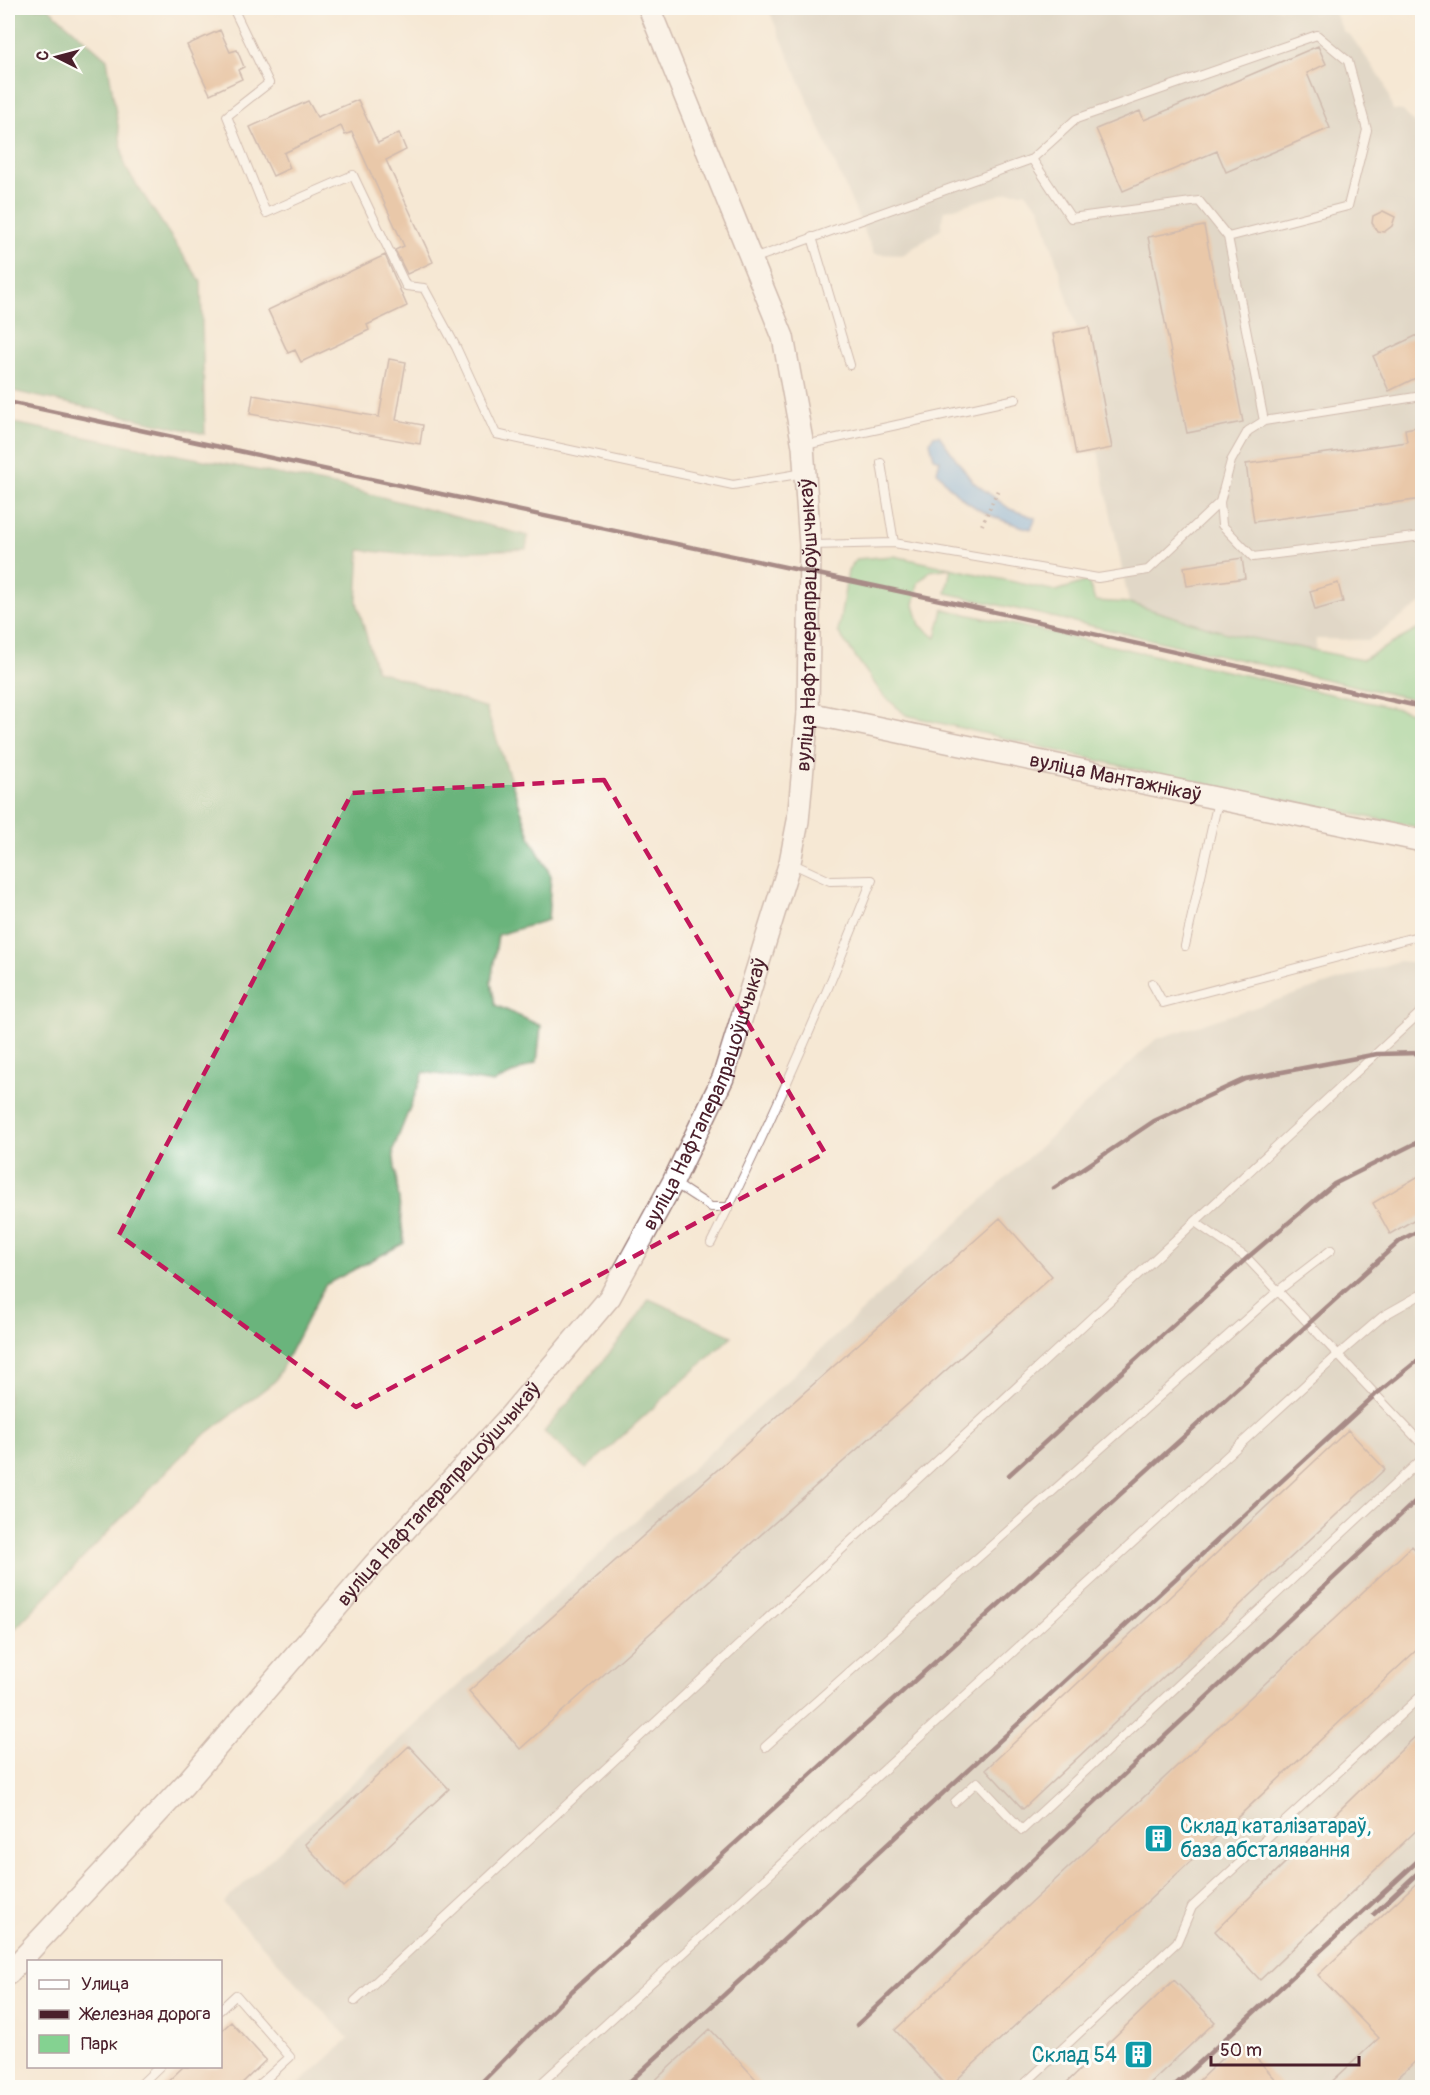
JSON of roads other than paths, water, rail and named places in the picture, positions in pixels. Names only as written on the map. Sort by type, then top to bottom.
[{"type":"street","name":"вуліца Нафтаперапрацоўшчыкаў","points":[[8,1974],[185,1784],[375,1563],[507,1419],[610,1297],[673,1182],[723,1078],[790,862],[798,821],[808,713],[810,545],[803,446],[783,337],[649,8]]},
{"type":"street","name":"вуліца Мантажнікаў","points":[[808,713],[1422,841]]},
{"type":"lane","points":[[233,8],[270,83],[227,116],[266,213],[353,175],[406,286],[424,288],[456,347],[496,434],[733,485],[805,473]]},
{"type":"lane","points":[[752,259],[1032,159],[1076,119],[1317,35],[1348,61],[1367,130],[1348,206],[1228,237]]},
{"type":"lane","points":[[1032,159],[1071,218],[1199,201],[1228,237],[1264,421]]},
{"type":"lane","points":[[812,237],[850,365]]},
{"type":"lane","points":[[1422,396],[1264,421],[1248,431],[1230,461],[1220,502],[1222,525],[1253,557],[1422,536]]},
{"type":"lane","points":[[803,446],[1016,399]]},
{"type":"lane","points":[[881,463],[894,543]]},
{"type":"lane","points":[[810,545],[894,543],[1098,578],[1148,570],[1220,502]]},
{"type":"lane","points":[[1185,946],[1218,799]]},
{"type":"lane","points":[[711,1243],[777,1105],[836,970],[872,880],[830,881],[790,862]]},
{"type":"lane","points":[[1152,983],[1163,1003],[1422,935]]},
{"type":"lane","points":[[355,2001],[1422,1011]]},
{"type":"lane","points":[[673,1182],[711,1207],[729,1207]]},
{"type":"lane","points":[[1195,1222],[1247,1258],[1340,1353],[1422,1444]]},
{"type":"lane","points":[[765,1747],[1279,1290],[1331,1250]]},
{"type":"lane","points":[[536,2088],[1340,1353],[1383,1316],[1422,1294]]},
{"type":"lane","points":[[955,1802],[977,1782],[1022,1830],[1422,1459]]},
{"type":"lane","points":[[1020,2088],[1177,1942],[1192,1907],[1422,1695]]},
{"type":"lane","points":[[222,2008],[236,1995],[290,2057],[256,2088]]},
{"type":"lane","points":[[137,2088],[159,2068]]},
{"type":"water","points":[[939,435],[972,481],[1010,509],[1036,518],[1031,529],[978,509],[946,483],[937,471],[940,460],[934,458],[930,442],[933,436]]},
{"type":"railway","points":[[8,402],[945,601],[1422,707]]},
{"type":"railway","points":[[1054,1188],[1154,1121],[1245,1079],[1377,1054],[1422,1053]]},
{"type":"railway","points":[[1009,1475],[1247,1258],[1334,1184],[1422,1140]]},
{"type":"railway","points":[[476,2088],[572,1991],[1401,1240],[1422,1229]]},
{"type":"railway","points":[[623,2088],[1375,1395],[1422,1357]]},
{"type":"railway","points":[[857,2025],[1422,1495]]},
{"type":"railway","points":[[1172,2088],[1422,1857]]},
{"type":"railway","points":[[1374,1914],[1422,1869]]},
{"type":"place","name":"Склад каталізатараў, база абсталявання","points":[[1159,1838]]},
{"type":"place","name":"Склад 54","points":[[1138,2055]]}]
